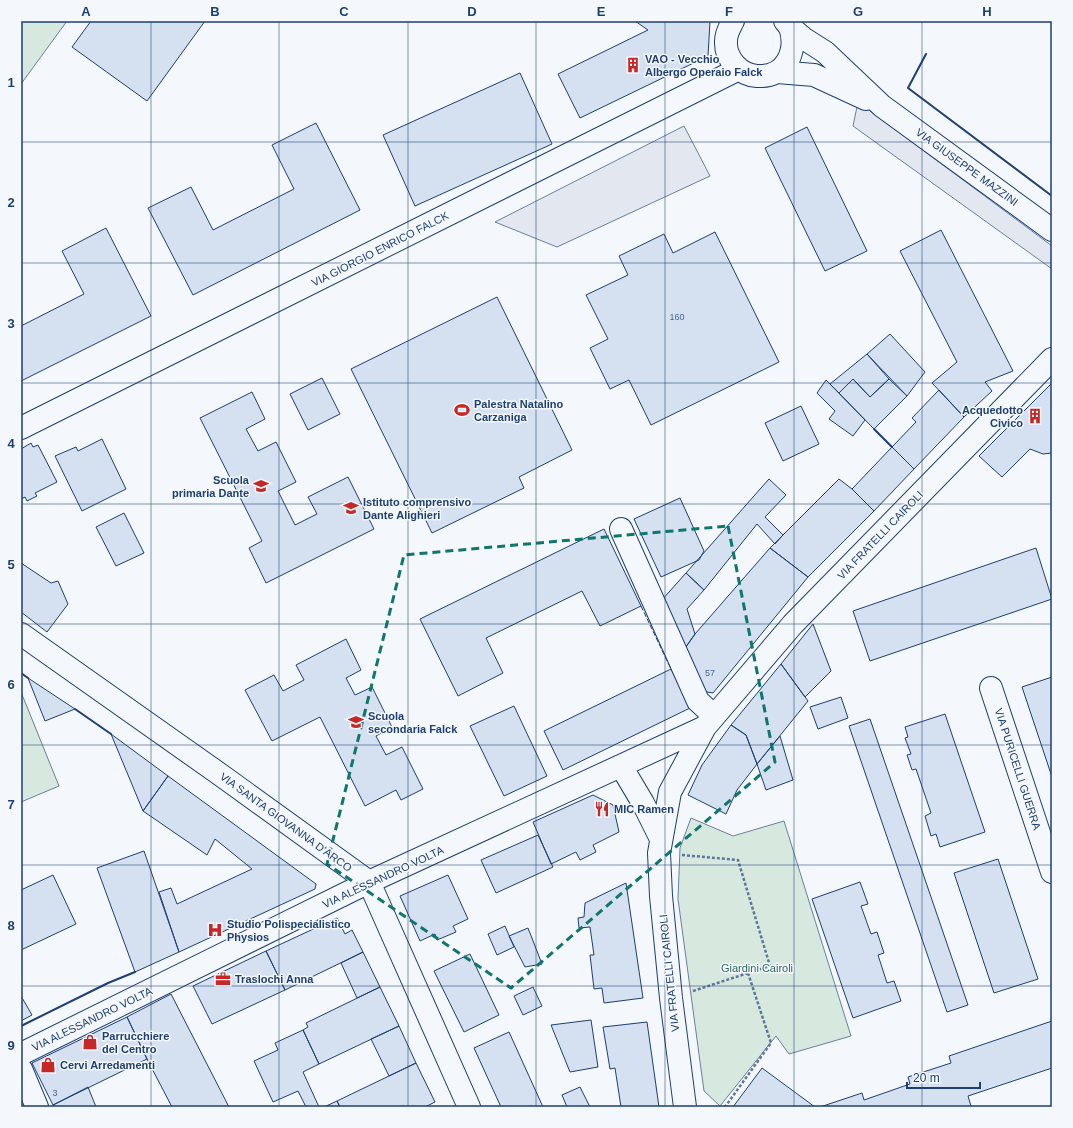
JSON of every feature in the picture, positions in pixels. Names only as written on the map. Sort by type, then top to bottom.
[{"type":"street","points":[[733,21],[728,30],[726,41],[727,52],[732,62],[739,69]]},
{"type":"street","name":"VIA GIUSEPPE MAZZINI","points":[[777,72],[788,61],[793,47],[793,37],[788,24]]},
{"type":"street","name":"VIA GIUSEPPE MAZZINI","points":[[788,24],[824,52],[882,106],[1052,230]]},
{"type":"street","name":"VIA GIUSEPPE MAZZINI","points":[[739,69],[748,74],[758,76],[777,72],[814,75],[882,106]]},
{"type":"street","name":"VIA GIORGIO ENRICO FALCK","points":[[21,428],[739,69]]},
{"type":"street","name":"VIA FRATELLI CAIROLI","points":[[687,1105],[670,998],[661,896],[660,846],[670,792],[709,721],[793,624],[1052,359]]},
{"type":"street","points":[[621,529],[698,701],[709,721]]},
{"type":"street","name":"VIA SANTA GIOVANNA D'ARCO","points":[[21,634],[224,777],[369,882]]},
{"type":"street","name":"VIA PURICELLI GUERRA","points":[[991,688],[1052,872]]},
{"type":"street","name":"VIA ALESSANDRO VOLTA","points":[[21,1054],[369,882],[621,766],[709,721]]},
{"type":"street","name":"VIA FRATELLI CAIROLI","points":[[621,766],[643,803],[660,846]]},
{"type":"street","points":[[369,882],[469,1107]]},
{"type":"street","points":[[21,1069],[36,1107]]},
{"type":"path","points":[[660,846],[738,860],[770,966],[670,998]]},
{"type":"path","points":[[725,1107],[772,1043],[748,973]]},
{"type":"highlighted area","points":[[728,526],[775,762],[511,988],[327,864],[404,555]]},
{"type":"green space","points":[[21,21],[67,21],[21,84]]},
{"type":"green space","points":[[21,692],[59,786],[21,802]]},
{"type":"green space","name":"Giardini Cairoli","points":[[691,818],[733,836],[784,821],[851,1036],[789,1054],[776,1036],[720,1106],[704,1091],[678,899],[680,848]]},
{"type":"shaded area","points":[[858,102],[1052,246],[1052,269],[853,126]]},
{"type":"shaded area","points":[[684,126],[710,176],[557,247],[495,222]]},
{"type":"building","points":[[91,21],[205,21],[147,101],[72,47]]},
{"type":"building","name":"VAO - Vecchio Albergo Operaio Falck","points":[[635,21],[710,21],[708,56],[580,118],[558,74],[648,30]]},
{"type":"building","points":[[520,73],[552,144],[415,206],[383,135]]},
{"type":"building","points":[[316,123],[360,210],[193,295],[148,208],[191,187],[213,230],[294,189],[272,145]]},
{"type":"building","points":[[807,127],[867,251],[825,271],[765,148]]},
{"type":"building","points":[[106,228],[151,316],[21,381],[21,326],[84,294],[62,251]]},
{"type":"building","points":[[941,230],[1013,371],[985,382],[992,391],[964,417],[932,383],[957,362],[900,251]]},
{"type":"building","points":[[715,232],[779,362],[651,425],[629,380],[610,389],[590,348],[608,339],[586,295],[628,275],[619,256],[664,234],[673,253]]},
{"type":"building","name":"Palestra Natalino Carzaniga","points":[[497,297],[572,450],[519,477],[524,488],[432,533],[351,369]]},
{"type":"building","points":[[890,334],[925,372],[907,396],[867,354]]},
{"type":"building","points":[[867,354],[889,379],[870,397],[853,379],[839,393],[830,384]]},
{"type":"building","points":[[322,378],[340,414],[308,430],[290,394]]},
{"type":"building","points":[[853,379],[870,397],[889,379],[907,396],[874,429],[839,393]]},
{"type":"building","points":[[826,380],[865,420],[853,436],[829,419],[835,411],[817,393]]},
{"type":"building","name":"Acquedotto Civico","points":[[1052,383],[1052,453],[1043,454],[1030,449],[1002,477],[979,456]]},
{"type":"building","points":[[939,390],[964,417],[914,469],[892,447],[916,422],[912,418]]},
{"type":"building","name":"Scuola primaria Dante","points":[[252,392],[265,419],[246,429],[258,451],[276,442],[296,482],[278,491],[295,525],[317,514],[308,497],[348,477],[374,529],[266,583],[249,548],[262,541],[200,418]]},
{"type":"building","points":[[801,406],[819,444],[783,461],[765,423]]},
{"type":"building","points":[[102,439],[126,489],[82,511],[55,456],[76,447],[78,451]]},
{"type":"building","points":[[31,443],[33,447],[38,445],[57,482],[35,493],[37,496],[27,501],[25,497],[21,499],[21,449]]},
{"type":"building","points":[[892,447],[914,469],[874,511],[852,489]]},
{"type":"building","points":[[769,479],[786,495],[765,517],[783,535],[775,544],[757,524],[704,590],[686,573]]},
{"type":"building","points":[[839,479],[852,489],[874,511],[808,577],[770,548]]},
{"type":"building","points":[[680,498],[704,551],[699,560],[661,577],[634,519]]},
{"type":"building","points":[[124,513],[144,553],[116,566],[96,527]]},
{"type":"building","points":[[604,529],[641,606],[600,626],[582,591],[486,638],[503,673],[458,696],[420,619]]},
{"type":"building","points":[[770,548],[808,577],[713,693],[701,691],[683,651],[695,634]]},
{"type":"building","points":[[1036,548],[1052,599],[870,661],[853,611]]},
{"type":"building","points":[[21,563],[51,583],[58,581],[68,604],[47,632],[21,612]]},
{"type":"building","points":[[686,573],[704,590],[687,609],[695,634],[683,651],[661,601]]},
{"type":"building","points":[[813,624],[831,671],[805,697],[781,664]]},
{"type":"building","name":"Scuola secondaria Falck","points":[[346,639],[361,670],[346,678],[355,695],[372,687],[392,727],[376,736],[386,755],[402,747],[423,789],[401,800],[396,790],[365,806],[320,717],[272,741],[245,690],[274,675],[283,691],[304,680],[296,665]]},
{"type":"building","points":[[781,664],[808,701],[757,764],[746,735],[731,725]]},
{"type":"building","points":[[671,669],[690,708],[563,770],[544,731]]},
{"type":"building","points":[[1052,677],[1052,777],[1022,687]]},
{"type":"building","points":[[28,678],[75,709],[45,721]]},
{"type":"building","points":[[841,697],[848,718],[818,729],[810,707]]},
{"type":"building","points":[[514,706],[547,776],[504,796],[470,726]]},
{"type":"building","points":[[945,714],[985,832],[940,847],[936,834],[931,836],[925,816],[931,813],[916,769],[912,770],[907,755],[911,754],[905,738],[908,737],[905,727]]},
{"type":"building","points":[[870,719],[968,1005],[947,1012],[849,726]]},
{"type":"building","points":[[731,725],[746,735],[757,764],[737,790],[726,814],[688,795],[702,765]]},
{"type":"building","points":[[111,734],[168,776],[143,811]]},
{"type":"building","points":[[780,736],[793,780],[766,790],[757,764]]},
{"type":"building","points":[[168,776],[316,884],[315,889],[179,952],[159,892],[171,888],[177,904],[252,869],[215,839],[207,855],[143,811]]},
{"type":"building","points":[[593,795],[613,805],[619,832],[593,845],[596,852],[580,860],[576,852],[551,864],[533,822]]},
{"type":"building","points":[[538,835],[553,867],[496,893],[481,860]]},
{"type":"building","points":[[144,851],[179,952],[135,972],[97,868]]},
{"type":"building","points":[[998,859],[1038,979],[994,993],[954,873]]},
{"type":"building","points":[[53,875],[76,924],[21,950],[21,890]]},
{"type":"building","points":[[448,875],[468,919],[453,926],[456,932],[437,940],[435,934],[420,941],[400,896]]},
{"type":"building","points":[[860,882],[868,904],[861,906],[871,934],[877,932],[884,953],[878,955],[887,983],[894,981],[901,1001],[853,1018],[812,899]]},
{"type":"building","points":[[626,883],[643,998],[604,1003],[602,988],[594,989],[590,955],[594,955],[590,927],[579,928],[578,918],[584,917],[585,903]]},
{"type":"building","points":[[337,918],[345,934],[352,930],[363,952],[285,990],[266,951]]},
{"type":"building","points":[[505,926],[514,947],[497,955],[488,934]]},
{"type":"building","points":[[528,928],[542,964],[525,967],[509,936]]},
{"type":"building","points":[[266,951],[285,990],[212,1024],[193,986]]},
{"type":"building","points":[[363,952],[380,987],[357,998],[341,963]]},
{"type":"building","points":[[470,954],[499,1015],[464,1032],[434,971]]},
{"type":"building","points":[[380,987],[399,1026],[319,1064],[303,1030],[308,1027],[306,1023]]},
{"type":"building","points":[[533,987],[542,1006],[523,1015],[514,996]]},
{"type":"building","points":[[171,994],[229,1107],[172,1107],[147,1059],[127,1017]]},
{"type":"building","points":[[21,996],[32,1015],[21,1021]]},
{"type":"building","points":[[127,1017],[147,1059],[53,1105],[32,1063]]},
{"type":"building","points":[[591,1020],[598,1067],[570,1072],[551,1025]]},
{"type":"building","points":[[1052,1021],[1052,1068],[968,1096],[971,1106],[820,1107],[862,1093],[864,1100],[910,1084],[908,1077],[951,1063],[949,1056]]},
{"type":"building","points":[[647,1022],[659,1107],[621,1107],[615,1068],[610,1069],[603,1027]]},
{"type":"building","points":[[399,1026],[416,1063],[389,1076],[371,1039]]},
{"type":"building","points":[[303,1030],[319,1064],[303,1072],[319,1107],[306,1107],[298,1091],[273,1102],[254,1061],[278,1050],[275,1043]]},
{"type":"building","points":[[509,1032],[543,1107],[501,1107],[474,1048]]},
{"type":"building","points":[[416,1063],[435,1102],[425,1107],[340,1107],[337,1101]]},
{"type":"building","points":[[762,1068],[815,1107],[733,1107]]},
{"type":"building","points":[[88,1087],[96,1107],[54,1107],[53,1105]]},
{"type":"building","points":[[580,1087],[590,1107],[567,1107],[562,1095]]},
{"type":"building","points":[[337,1101],[340,1107],[324,1107]]},
{"type":"fence","points":[[641,606],[671,669]]},
{"type":"wall","points":[[926,54],[908,88],[1052,196]]},
{"type":"wall","points":[[874,429],[892,447]]},
{"type":"wall","points":[[21,673],[28,678]]},
{"type":"wall","points":[[75,709],[111,734]]},
{"type":"wall","points":[[21,1026],[108,983],[135,972]]},
{"type":"place","name":"VAO - Vecchio Albergo Operaio Falck","points":[[633,65]]},
{"type":"place","name":"Palestra Natalino Carzaniga","points":[[462,410]]},
{"type":"place","name":"Acquedotto Civico","points":[[1035,416]]},
{"type":"place","name":"Scuola primaria Dante","points":[[261,486]]},
{"type":"place","name":"Istituto comprensivo Dante Alighieri","points":[[351,508]]},
{"type":"place","name":"Scuola secondaria Falck","points":[[356,722]]},
{"type":"place","name":"MIC Ramen","points":[[602,809]]},
{"type":"place","name":"Studio Polispecialistico Physios","points":[[215,930]]},
{"type":"place","name":"Traslochi Anna","points":[[223,979]]},
{"type":"place","name":"Parrucchiere del Centro","points":[[90,1042]]},
{"type":"place","name":"Cervi Arredamenti","points":[[48,1065]]}]
